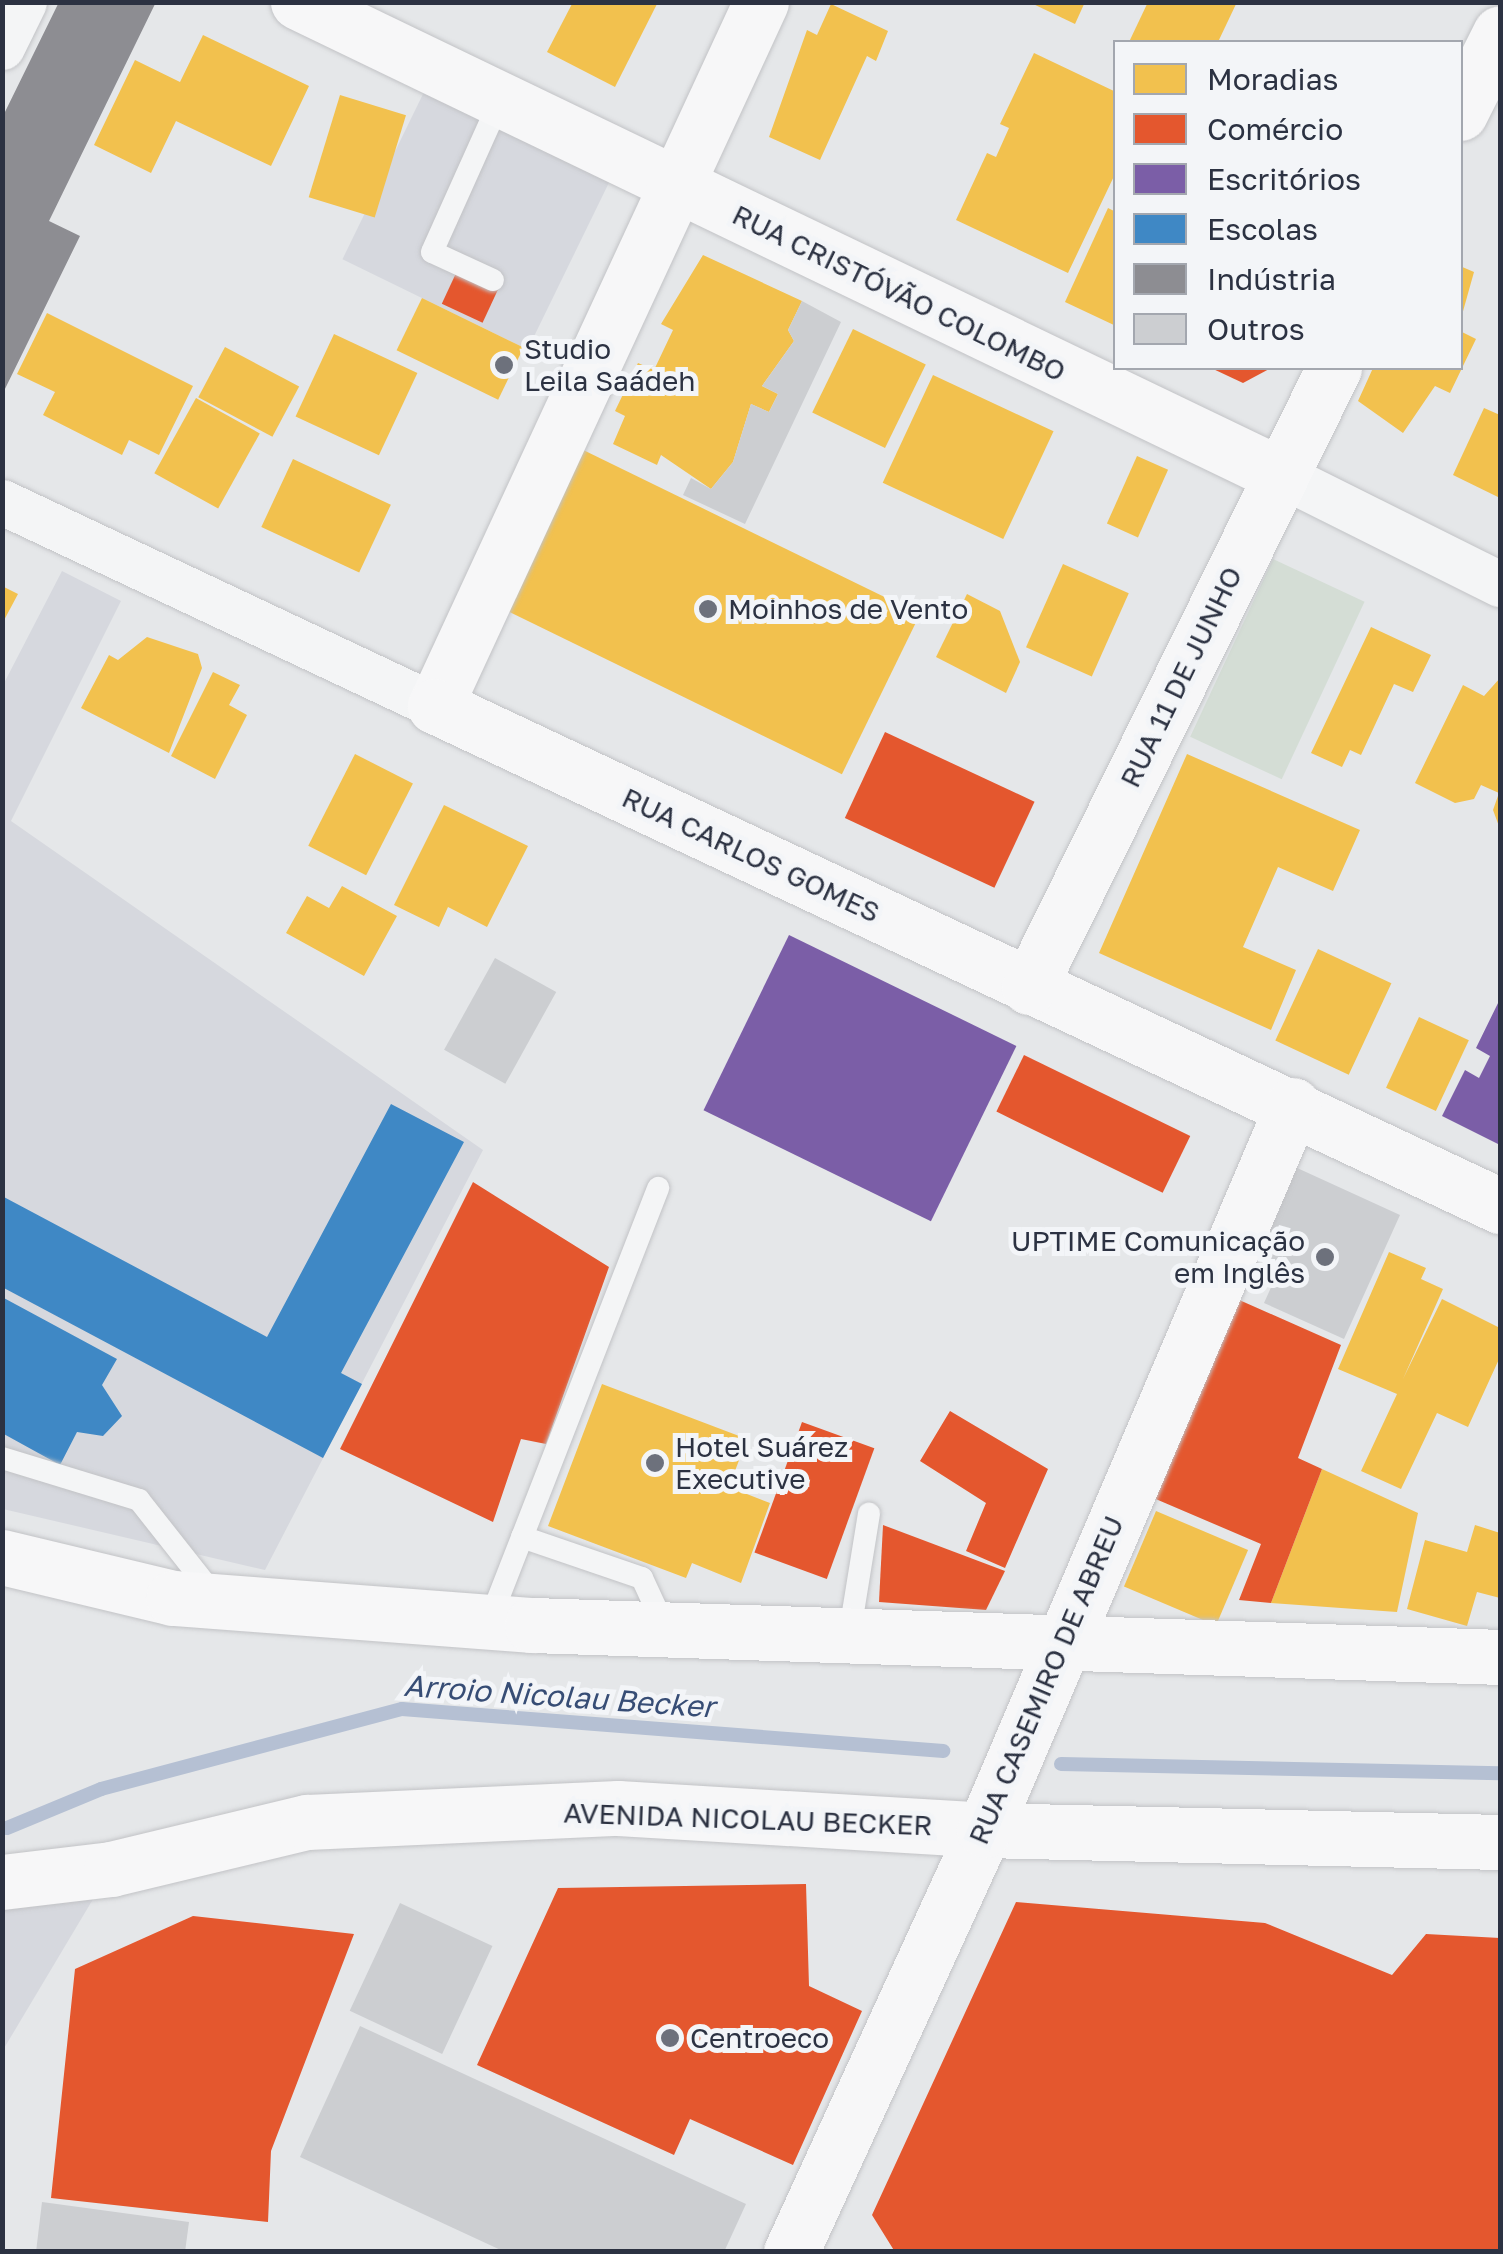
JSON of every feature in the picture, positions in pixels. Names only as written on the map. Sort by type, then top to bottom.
[{"type":"street","points":[[2,47],[24,2]]},
{"type":"street","name":"RUA CRISTÓVÃO COLOMBO","points":[[298,2],[1500,584]]},
{"type":"street","points":[[435,706],[761,2]]},
{"type":"street","points":[[1463,107],[1500,33]]},
{"type":"street","name":"RUA 11 DE JUNHO","points":[[1029,987],[1333,370]]},
{"type":"street","name":"RUA CARLOS GOMES","points":[[2,502],[1029,987],[1293,1105],[1500,1206]]},
{"type":"street","name":"RUA CASEMIRO DE ABREU","points":[[791,2252],[984,1830],[1293,1105]]},
{"type":"street","points":[[2,1557],[220,1602],[490,1622],[1060,1645],[1500,1657]]},
{"type":"street","name":"AVENIDA NICOLAU BECKER","points":[[2,1882],[111,1869],[307,1822],[618,1808],[984,1830],[1500,1842]]},
{"type":"lane","points":[[493,280],[432,252],[500,100]]},
{"type":"lane","points":[[490,1622],[658,1188]]},
{"type":"lane","points":[[2,1458],[139,1500],[220,1602]]},
{"type":"lane","points":[[849,1637],[869,1514]]},
{"type":"lane","points":[[522,1537],[642,1578],[667,1631]]},
{"type":"shaded area","points":[[424,92],[609,182],[528,349],[342,259]]},
{"type":"shaded area","points":[[1273,559],[1365,602],[1282,779],[1190,737]]},
{"type":"shaded area","points":[[62,571],[121,601],[11,821],[483,1150],[265,1570],[3,1509],[2,687]]},
{"type":"shaded area","points":[[111,1869],[3,2050],[3,1882]]},
{"type":"building: Moradias","points":[[573,2],[658,2],[615,87],[547,52]]},
{"type":"building: Moradias","points":[[1029,2],[1085,2],[1075,24]]},
{"type":"building: Moradias","points":[[1148,2],[1237,2],[1219,40],[1130,40]]},
{"type":"building: Moradias","points":[[831,4],[888,31],[876,61],[867,56],[820,160],[769,137],[807,30],[817,35]]},
{"type":"building: Moradias","points":[[203,35],[309,86],[271,166],[176,121],[151,173],[94,145],[135,60],[180,82]]},
{"type":"building: Moradias","points":[[1034,53],[1113,91],[1113,178],[1068,273],[956,220],[987,153],[996,157],[1009,128],[1000,124]]},
{"type":"building: Moradias","points":[[340,95],[406,115],[375,217],[309,197]]},
{"type":"building: Moradias","points":[[1108,208],[1113,210],[1113,325],[1065,302]]},
{"type":"building: Moradias","points":[[703,255],[802,301],[788,330],[794,341],[762,386],[778,394],[769,412],[751,404],[733,462],[711,489],[661,455],[657,465],[613,444],[625,416],[615,411],[638,363],[654,370],[673,330],[661,324]]},
{"type":"building: Moradias","points":[[1463,267],[1474,272],[1463,311]]},
{"type":"building: Moradias","points":[[422,298],[524,348],[498,400],[397,350]]},
{"type":"building: Moradias","points":[[47,313],[193,386],[159,455],[129,440],[122,455],[43,415],[55,392],[17,374]]},
{"type":"building: Moradias","points":[[853,329],[926,365],[885,448],[812,413]]},
{"type":"building: Moradias","points":[[1463,332],[1476,339],[1463,366]]},
{"type":"building: Moradias","points":[[334,334],[417,373],[379,455],[296,416]]},
{"type":"building: Moradias","points":[[225,347],[299,386],[272,437],[198,397]]},
{"type":"building: Moradias","points":[[1372,370],[1461,370],[1450,393],[1435,386],[1403,433],[1358,401]]},
{"type":"building: Moradias","points":[[933,375],[1054,431],[1003,539],[883,483]]},
{"type":"building: Moradias","points":[[196,398],[260,433],[218,509],[154,473]]},
{"type":"building: Moradias","points":[[1484,408],[1500,415],[1500,498],[1453,475]]},
{"type":"building: Moradias","name":"Moinhos de Vento","points":[[573,445],[920,614],[842,774],[495,605]]},
{"type":"building: Moradias","points":[[1137,456],[1168,470],[1138,537],[1107,524]]},
{"type":"building: Moradias","points":[[293,459],[391,505],[359,573],[261,527]]},
{"type":"building: Moradias","points":[[1063,564],[1129,593],[1092,676],[1026,647]]},
{"type":"building: Moradias","points":[[2,586],[18,594],[2,624]]},
{"type":"building: Moradias","points":[[967,594],[1000,611],[1020,662],[1006,693],[936,657]]},
{"type":"building: Moradias","points":[[1371,627],[1431,655],[1413,692],[1394,684],[1361,755],[1350,750],[1342,767],[1311,753]]},
{"type":"building: Moradias","points":[[147,637],[198,654],[202,668],[169,753],[81,708],[109,655],[118,660]]},
{"type":"building: Moradias","points":[[213,672],[240,685],[229,705],[247,715],[215,779],[171,756]]},
{"type":"building: Moradias","points":[[1500,678],[1500,829],[1493,810],[1499,793],[1481,785],[1474,799],[1455,803],[1415,783],[1463,685],[1484,696]]},
{"type":"building: Moradias","points":[[355,754],[413,784],[366,875],[308,846]]},
{"type":"building: Moradias","points":[[1187,754],[1360,830],[1333,891],[1278,867],[1243,947],[1296,970],[1271,1030],[1099,953]]},
{"type":"building: Moradias","points":[[444,805],[528,846],[487,927],[448,907],[439,927],[394,905]]},
{"type":"building: Moradias","points":[[342,886],[397,916],[364,976],[286,933],[307,896],[329,908]]},
{"type":"building: Moradias","points":[[1318,949],[1391,983],[1349,1075],[1275,1041]]},
{"type":"building: Moradias","points":[[1419,1017],[1469,1040],[1436,1111],[1386,1088]]},
{"type":"building: Moradias","points":[[1389,1252],[1426,1268],[1421,1279],[1443,1289],[1403,1379],[1442,1299],[1500,1328],[1500,1357],[1468,1427],[1437,1413],[1401,1489],[1361,1471],[1397,1394],[1338,1369]]},
{"type":"building: Moradias","name":"Hotel Suárez Executive","points":[[602,1384],[747,1439],[729,1487],[770,1503],[741,1583],[692,1563],[686,1578],[548,1526]]},
{"type":"building: Moradias","points":[[1322,1469],[1418,1513],[1397,1612],[1271,1603]]},
{"type":"building: Moradias","points":[[1156,1511],[1248,1550],[1216,1626],[1124,1586]]},
{"type":"building: Moradias","points":[[1475,1525],[1500,1533],[1500,1598],[1477,1592],[1467,1626],[1407,1609],[1425,1540],[1467,1552]]},
{"type":"building: Comércio","points":[[457,271],[498,290],[483,323],[442,304]]},
{"type":"building: Comércio","points":[[1215,370],[1267,370],[1243,383]]},
{"type":"building: Comércio","points":[[885,732],[1035,802],[994,888],[845,818]]},
{"type":"building: Comércio","points":[[1024,1055],[1190,1136],[1163,1193],[996,1112]]},
{"type":"building: Comércio","points":[[473,1182],[609,1267],[546,1444],[521,1439],[493,1522],[340,1449]]},
{"type":"building: Comércio","points":[[1237,1299],[1341,1345],[1298,1458],[1322,1469],[1271,1603],[1239,1600],[1261,1544],[1151,1497]]},
{"type":"building: Comércio","points":[[950,1411],[1048,1469],[1005,1568],[966,1551],[986,1503],[920,1461]]},
{"type":"building: Comércio","points":[[802,1422],[874,1448],[827,1579],[754,1553]]},
{"type":"building: Comércio","points":[[883,1525],[1005,1571],[986,1610],[879,1602]]},
{"type":"building: Comércio","name":"Centroeco","points":[[806,1884],[809,1986],[862,2011],[793,2165],[690,2119],[674,2155],[477,2065],[558,1888]]},
{"type":"building: Comércio","points":[[1016,1902],[1265,1923],[1392,1975],[1426,1934],[1500,1938],[1500,2251],[895,2252],[872,2215]]},
{"type":"building: Comércio","points":[[193,1916],[354,1934],[271,2151],[268,2222],[51,2198],[75,1969]]},
{"type":"building: Escritórios","points":[[789,935],[1016,1046],[931,1221],[704,1110]]},
{"type":"building: Escritórios","points":[[1500,999],[1500,1145],[1442,1116],[1465,1070],[1479,1078],[1490,1056],[1476,1048]]},
{"type":"building: Escolas","points":[[391,1104],[464,1142],[341,1373],[362,1384],[323,1458],[2,1287],[2,1196],[267,1337]]},
{"type":"building: Escolas","points":[[2,1297],[117,1359],[102,1385],[122,1416],[103,1436],[77,1432],[60,1465],[2,1433]]},
{"type":"building: Indústria","points":[[59,2],[156,2],[49,221],[80,236],[2,395],[2,118]]},
{"type":"building: Outros","points":[[802,301],[841,322],[745,524],[683,495],[691,478],[711,489],[733,462],[751,404],[769,412],[778,394],[762,386],[794,341],[788,330]]},
{"type":"building: Outros","points":[[495,958],[556,992],[505,1084],[444,1050]]},
{"type":"building: Outros","name":"UPTIME Comunicação em Inglês","points":[[1295,1167],[1400,1215],[1344,1339],[1264,1303],[1282,1263],[1256,1252]]},
{"type":"building: Outros","points":[[400,1903],[492,1946],[442,2054],[350,2011]]},
{"type":"building: Outros","points":[[360,2026],[746,2204],[724,2252],[505,2252],[300,2157]]},
{"type":"building: Outros","points":[[42,2202],[189,2222],[185,2252],[36,2252]]},
{"type":"waterway","name":"Arroio Nicolau Becker","points":[[7,1828],[101,1789],[402,1709],[943,1751]]},
{"type":"waterway","name":"Arroio Nicolau Becker","points":[[1061,1764],[1500,1773]]},
{"type":"place","name":"Studio Leila Saádeh","points":[[504,365]]},
{"type":"place","name":"Moinhos de Vento","points":[[708,609]]},
{"type":"place","name":"UPTIME Comunicação em Inglês","points":[[1325,1257]]},
{"type":"place","name":"Hotel Suárez Executive","points":[[655,1463]]},
{"type":"place","name":"Centroeco","points":[[670,2038]]}]
